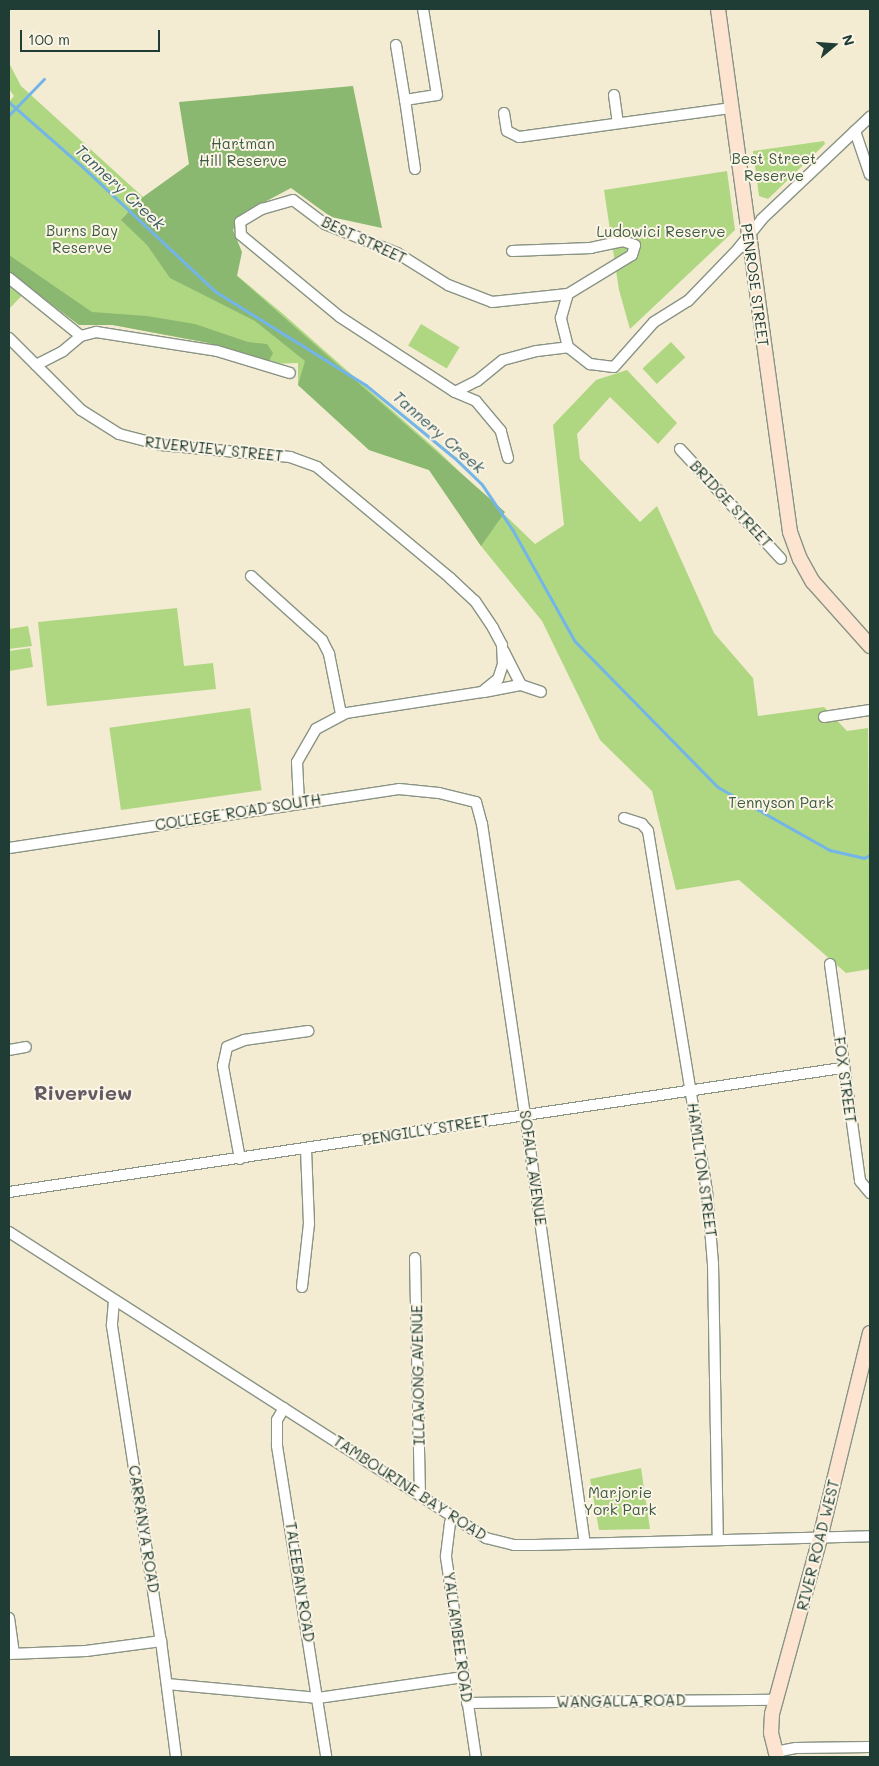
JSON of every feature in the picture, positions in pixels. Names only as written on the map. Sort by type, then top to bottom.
[{"type":"main road","name":"PENROSE STREET","points":[[718,9],[730,108],[790,532],[800,559],[832,606],[870,646]]},
{"type":"main road","name":"RIVER ROAD WEST","points":[[776,1755],[771,1733],[776,1700],[820,1538],[870,1333]]},
{"type":"street","points":[[405,100],[437,95],[423,9]]},
{"type":"street","points":[[396,45],[415,169]]},
{"type":"street","points":[[614,95],[618,123]]},
{"type":"street","points":[[504,113],[507,131],[519,137],[730,108]]},
{"type":"street","points":[[568,294],[561,318],[568,347],[590,364],[606,368],[623,360],[654,322],[688,301],[748,235],[870,117]]},
{"type":"street","points":[[855,131],[870,175]]},
{"type":"street","name":"BEST STREET","points":[[455,392],[315,297],[241,234],[240,222],[255,212],[293,200],[326,224],[396,252],[448,286],[492,302],[568,294],[632,255],[635,245],[623,241],[590,248],[512,251]]},
{"type":"street","points":[[9,278],[81,336]]},
{"type":"street","points":[[36,365],[81,336],[113,333],[217,351],[290,373]]},
{"type":"street","name":"RIVERVIEW STREET","points":[[9,338],[92,419],[127,437],[161,446],[290,458],[325,472],[475,601],[502,646],[521,685]]},
{"type":"street","points":[[455,392],[477,381],[503,360],[568,347]]},
{"type":"street","points":[[455,392],[476,400],[502,431],[508,458]]},
{"type":"street","name":"BRIDGE STREET","points":[[680,449],[781,559]]},
{"type":"street","points":[[251,576],[322,640],[329,654],[341,714]]},
{"type":"street","points":[[482,692],[501,672],[502,646]]},
{"type":"street","points":[[299,803],[295,772],[300,752],[316,729],[341,714],[521,685],[541,692]]},
{"type":"street","points":[[824,717],[870,710]]},
{"type":"street","name":"COLLEGE ROAD SOUTH","points":[[9,848],[399,789],[468,798]]},
{"type":"street","name":"SOFALA AVENUE","points":[[468,798],[476,802],[480,811],[526,1115],[585,1544]]},
{"type":"street","name":"HAMILTON STREET","points":[[624,818],[642,824],[648,831],[691,1090],[712,1240],[718,1540]]},
{"type":"street","name":"FOX STREET","points":[[830,964],[842,1068],[860,1181],[870,1193]]},
{"type":"street","points":[[240,1159],[223,1066],[227,1047],[244,1040],[308,1031]]},
{"type":"street","points":[[9,1050],[26,1048]]},
{"type":"street","name":"PENGILLY STREET","points":[[9,1192],[842,1068]]},
{"type":"street","points":[[302,1287],[309,1224],[306,1149]]},
{"type":"street","name":"TAMBOURINE BAY ROAD","points":[[9,1232],[114,1301],[420,1493],[454,1517],[500,1543],[585,1544],[870,1536]]},
{"type":"street","name":"ILLAWONG AVENUE","points":[[415,1258],[420,1493]]},
{"type":"street","name":"CARRANYA ROAD","points":[[114,1301],[112,1326],[161,1641],[176,1757]]},
{"type":"street","name":"TALEEBAN ROAD","points":[[284,1408],[277,1420],[277,1446],[326,1757]]},
{"type":"street","name":"YALLAMBEE ROAD","points":[[454,1517],[450,1523],[446,1557],[476,1757]]},
{"type":"street","points":[[9,1618],[11,1653],[86,1651],[161,1641]]},
{"type":"street","points":[[167,1684],[318,1698],[463,1677]]},
{"type":"street","name":"WANGALLA ROAD","points":[[467,1703],[776,1700]]},
{"type":"street","points":[[776,1755],[796,1748],[870,1747]]},
{"type":"green space","name":"Tennyson Park","points":[[9,63],[21,86],[143,197],[282,313],[437,450],[535,544],[564,525],[553,425],[596,380],[627,370],[677,423],[658,444],[610,397],[577,434],[580,459],[640,522],[657,506],[714,633],[753,678],[758,716],[824,707],[847,731],[868,728],[870,969],[846,973],[739,880],[676,890],[652,791],[600,740],[542,621],[481,546],[429,470],[369,450],[298,385],[298,363],[272,364],[209,343],[113,325],[79,325],[29,288],[9,309],[9,102],[14,96],[9,89]]},
{"type":"green space","name":"Hartman Hill Reserve","points":[[353,86],[382,228],[331,217],[291,188],[242,214],[233,230],[242,252],[237,276],[505,512],[481,546],[429,470],[369,450],[298,385],[305,361],[255,321],[170,278],[147,245],[121,220],[143,197],[189,164],[179,102]]},
{"type":"green space","name":"Best Street Reserve","points":[[824,141],[825,144],[768,199],[759,196],[753,151]]},
{"type":"green space","name":"Ludowici Reserve","points":[[727,171],[735,230],[630,329],[619,290],[604,190]]},
{"type":"green space","points":[[9,255],[92,312],[147,316],[195,324],[248,342],[267,344],[273,353],[268,363],[209,343],[113,325],[79,325],[9,272]]},
{"type":"green space","points":[[421,324],[460,347],[447,369],[408,345]]},
{"type":"green space","points":[[671,342],[685,357],[657,384],[642,369]]},
{"type":"green space","points":[[177,608],[184,666],[213,663],[216,689],[47,706],[38,622]]},
{"type":"green space","points":[[28,626],[32,646],[9,649],[9,629]]},
{"type":"green space","points":[[30,648],[33,667],[9,671],[9,651]]},
{"type":"green space","points":[[250,708],[262,790],[121,810],[109,728]]},
{"type":"green space","name":"Marjorie York Park","points":[[641,1468],[650,1529],[599,1530],[590,1479]]},
{"type":"waterway","points":[[9,115],[44,79]]},
{"type":"waterway","name":"Tannery Creek","points":[[9,102],[83,167],[215,291],[366,385],[455,458],[482,484],[513,530],[575,641],[718,787],[830,850],[864,858],[870,855]]},
{"type":"district","name":"Riverview","points":[[83,1092]]},
{"type":"park label","name":"Burns Bay Reserve","points":[[82,238]]}]
